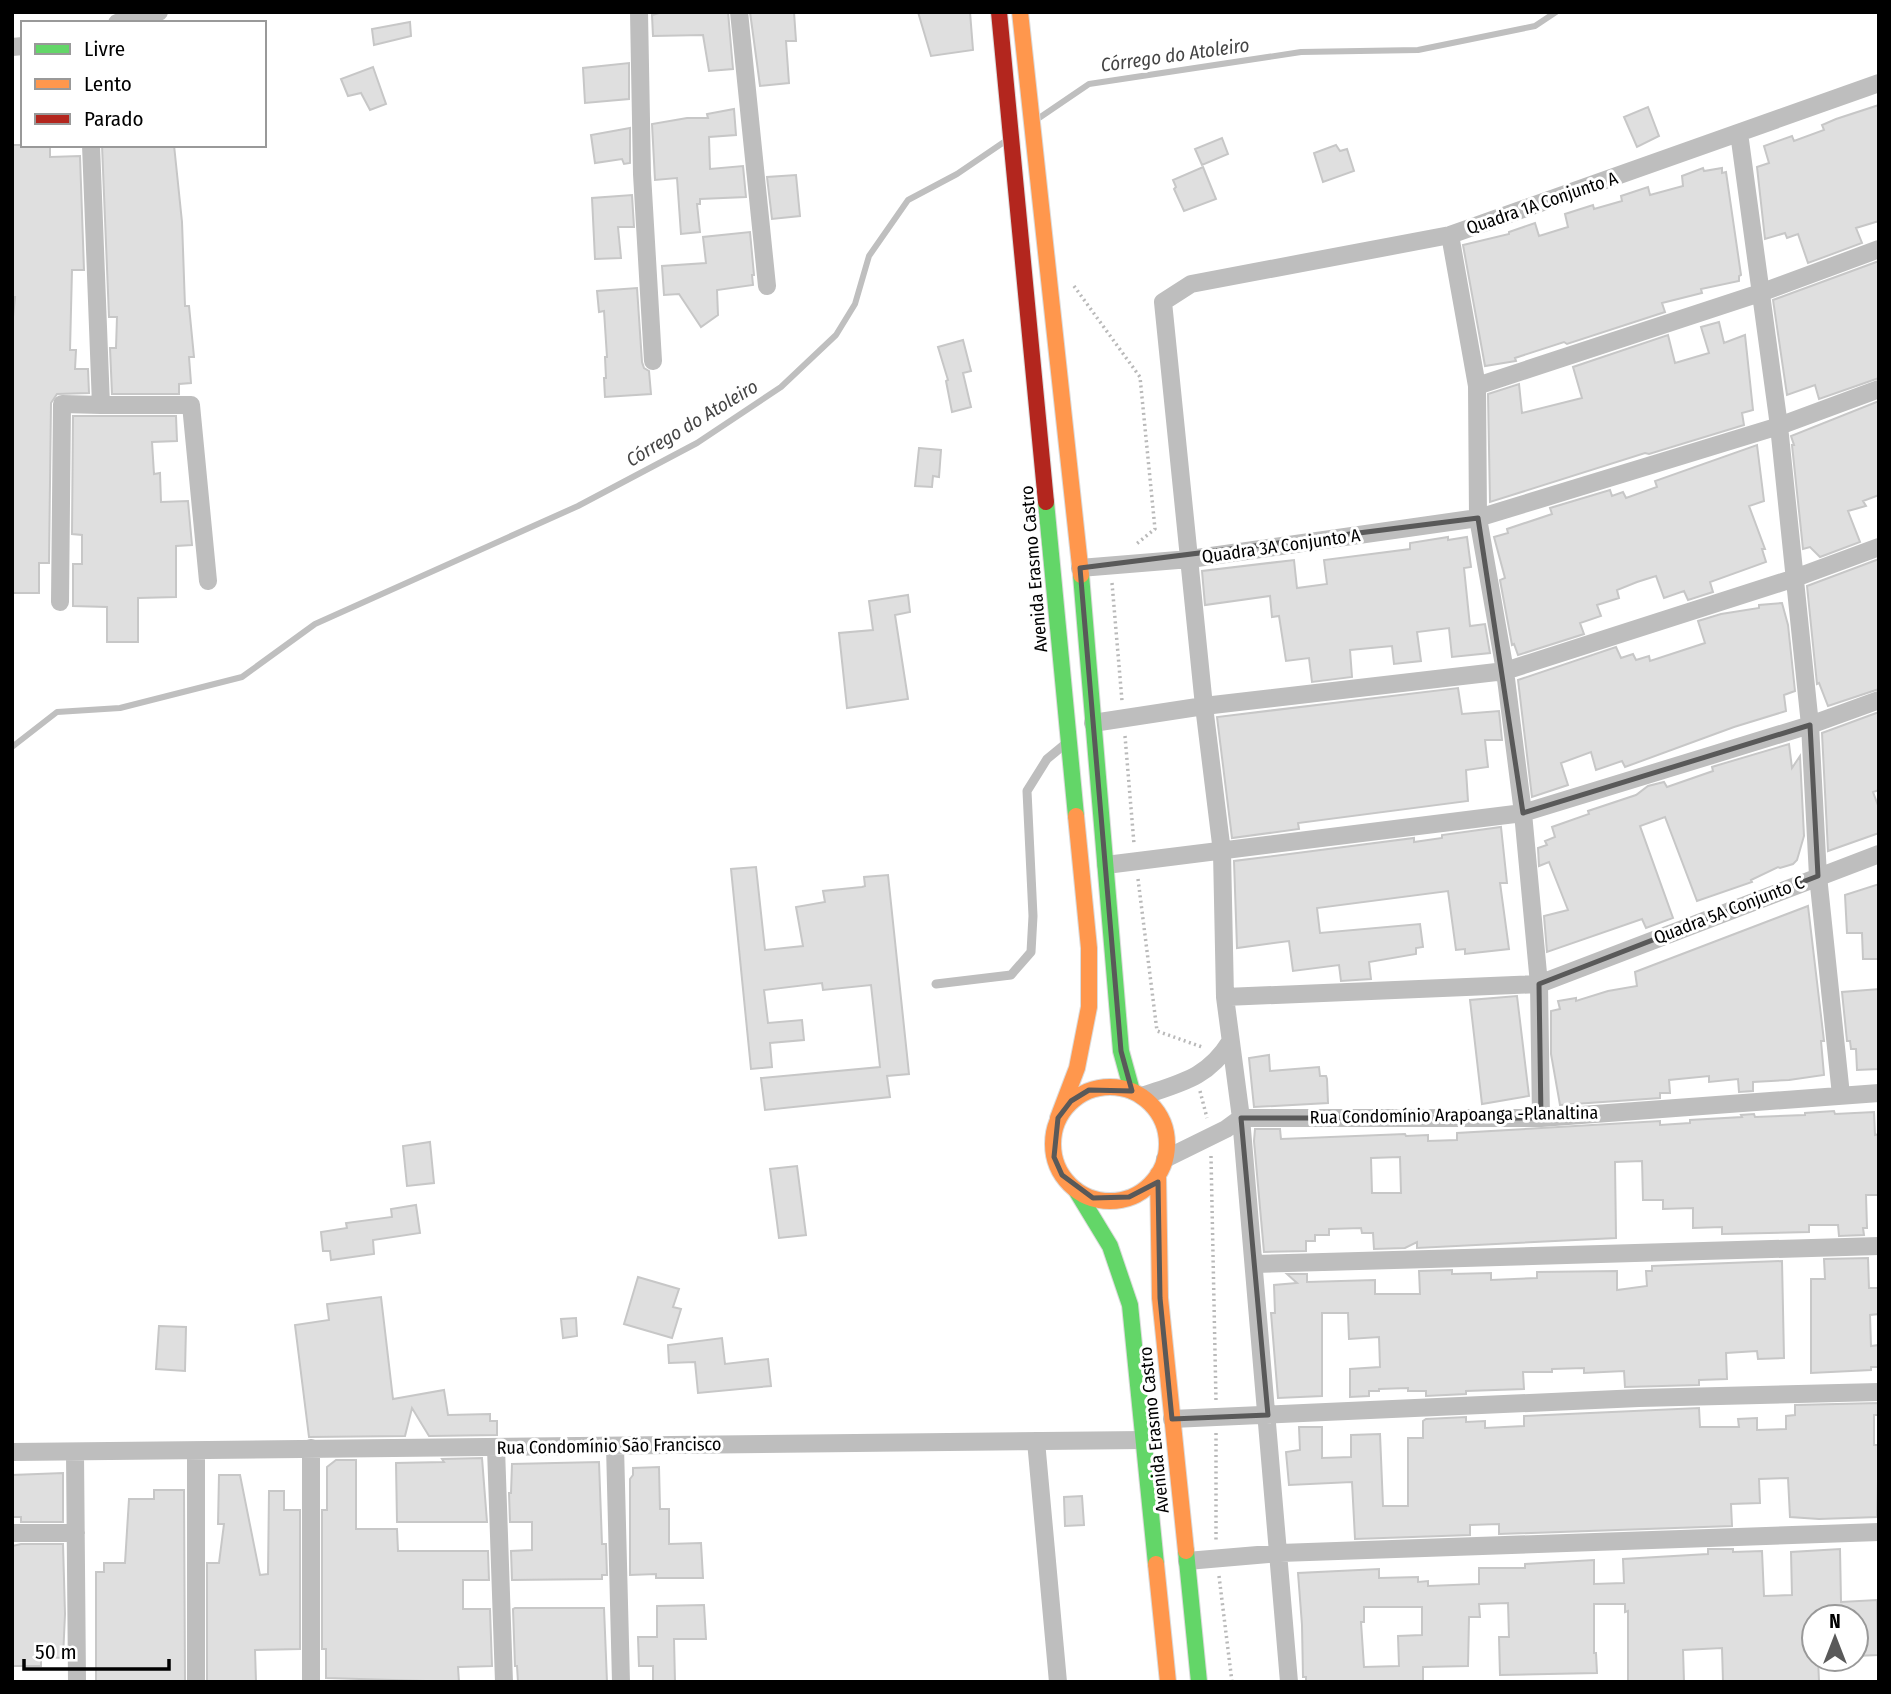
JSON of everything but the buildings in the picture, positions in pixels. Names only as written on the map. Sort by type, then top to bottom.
[{"type":"main road","name":"Avenida Erasmo Castro","points":[[999,12],[1089,948],[1088,1007],[1077,1068],[1058,1118]]},
{"type":"main road","points":[[1020,12],[1080,568],[1121,1051],[1137,1094]]},
{"type":"main road","points":[[1111,1087],[1137,1094],[1155,1108],[1164,1124],[1167,1141],[1162,1167],[1146,1188],[1129,1197],[1111,1201],[1093,1198],[1076,1190],[1062,1175],[1054,1157],[1053,1138],[1058,1118],[1071,1101],[1090,1090],[1111,1087]]},
{"type":"main road","name":"Avenida Erasmo Castro","points":[[1162,1167],[1160,1298],[1199,1682]]},
{"type":"main road","name":"Avenida Erasmo Castro","points":[[1076,1190],[1110,1246],[1130,1305],[1168,1682]]},
{"type":"street","points":[[125,21],[159,12]]},
{"type":"street","points":[[639,12],[642,174],[653,361]]},
{"type":"street","points":[[739,12],[766,286]]},
{"type":"street","name":"Quadra 1A Conjunto A","points":[[1541,1118],[1539,984],[1523,813],[1505,671],[1478,518],[1476,386],[1450,235],[1879,83]]},
{"type":"street","name":"Quadra 5A Conjunto C","points":[[1225,997],[1539,984],[1818,876],[1810,725],[1779,426],[1739,133]]},
{"type":"street","points":[[91,147],[101,405]]},
{"type":"street","points":[[1080,568],[1190,559],[1163,302],[1191,284],[1450,235]]},
{"type":"street","points":[[1476,386],[1760,293],[1879,249]]},
{"type":"street","name":"Quadra 3A Conjunto A","points":[[1289,1682],[1241,1118],[1225,997],[1222,852],[1190,559],[1478,518],[1779,426],[1879,389]]},
{"type":"street","points":[[60,602],[62,404],[191,405],[208,581]]},
{"type":"street","points":[[1093,723],[1204,706],[1505,671],[1795,578],[1879,547]]},
{"type":"street","points":[[1106,865],[1523,813],[1810,725],[1879,700]]},
{"type":"street","points":[[1841,1095],[1818,876],[1879,854]]},
{"type":"street","points":[[1137,1094],[1197,1077],[1220,1059],[1230,1042]]},
{"type":"street","name":"Rua Condomínio Arapoanga -Planaltina","points":[[1241,1118],[1541,1118],[1879,1093]]},
{"type":"street","points":[[1162,1167],[1241,1118]]},
{"type":"street","points":[[1254,1265],[1879,1245]]},
{"type":"street","points":[[1172,1419],[1639,1398],[1879,1392]]},
{"type":"street","name":"Rua Condomínio São Francisco","points":[[12,1452],[1144,1440]]},
{"type":"street","points":[[1035,1441],[1058,1682]]},
{"type":"street","points":[[615,1447],[621,1682]]},
{"type":"street","points":[[311,1448],[311,1682]]},
{"type":"street","points":[[496,1448],[504,1682]]},
{"type":"street","points":[[196,1452],[196,1682]]},
{"type":"street","points":[[75,1453],[77,1682]]},
{"type":"street","points":[[12,1533],[76,1532]]},
{"type":"street","points":[[1187,1561],[1280,1553],[1879,1532]]},
{"type":"lane","points":[[936,984],[1011,975],[1031,952],[1033,916],[1027,791],[1047,759],[1069,741]]},
{"type":"highlighted area","points":[[1478,518],[1523,813],[1810,725],[1818,876],[1539,984],[1541,1118],[1241,1118],[1268,1415],[1172,1419],[1160,1298],[1158,1182],[1129,1197],[1093,1198],[1062,1175],[1054,1157],[1058,1118],[1071,1101],[1089,1090],[1132,1091],[1121,1051],[1080,568]]},
{"type":"waterway","name":"Córrego do Atoleiro","points":[[1039,118],[1089,84],[1301,52],[1418,50],[1535,26],[1556,12]]},
{"type":"waterway","name":"Córrego do Atoleiro","points":[[12,747],[57,712],[120,708],[242,677],[315,624],[578,506],[697,443],[781,387],[836,335],[855,304],[869,256],[908,200],[957,174],[1004,142]]},
{"type":"traffic: fast","points":[[1046,502],[1076,816]]},
{"type":"traffic: fast","points":[[1081,575],[1121,1051],[1132,1091]]},
{"type":"traffic: fast","points":[[1076,1190],[1110,1246],[1130,1305],[1156,1564]]},
{"type":"traffic: fast","points":[[1186,1551],[1199,1682]]},
{"type":"traffic: slow","points":[[1020,12],[1081,575]]},
{"type":"traffic: slow","points":[[1058,1118],[1077,1068],[1089,1007],[1089,948],[1076,816]]},
{"type":"traffic: slow","points":[[1110,1087],[1132,1092],[1150,1104],[1162,1122],[1167,1144],[1162,1166],[1150,1184],[1132,1196],[1110,1201],[1088,1196],[1070,1184],[1058,1166],[1053,1144],[1058,1122],[1070,1104],[1088,1092],[1110,1087]]},
{"type":"traffic: slow","points":[[1158,1174],[1160,1298],[1186,1551]]},
{"type":"traffic: slow","points":[[1156,1564],[1168,1682]]},
{"type":"traffic: jam","points":[[999,12],[1046,502]]}]
